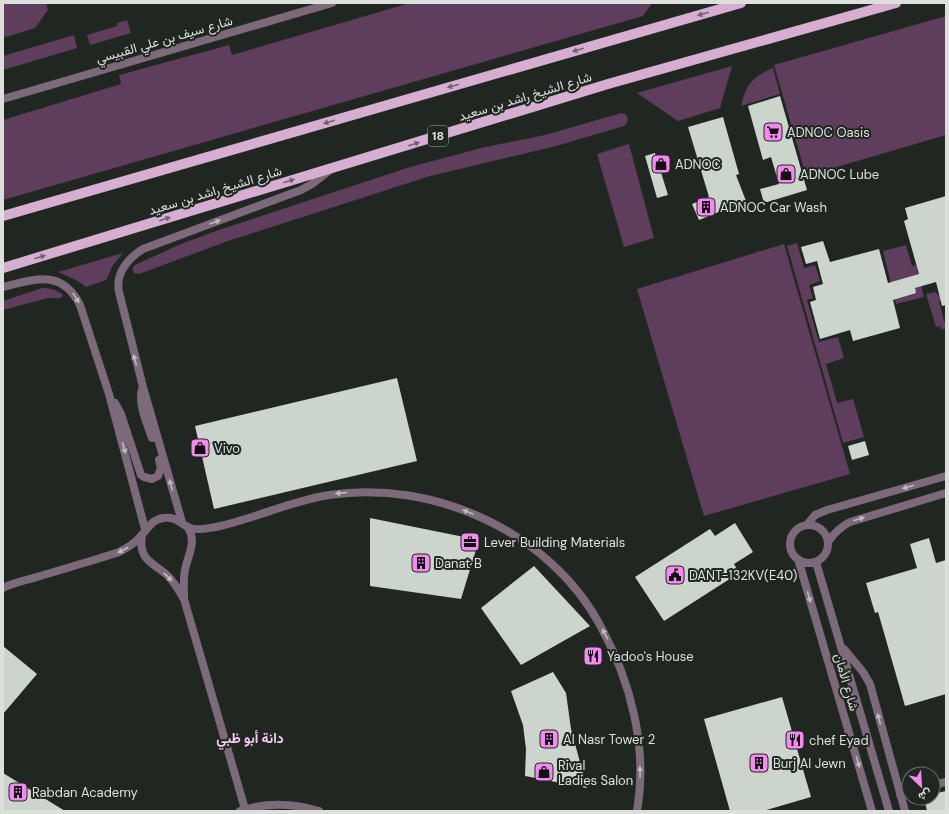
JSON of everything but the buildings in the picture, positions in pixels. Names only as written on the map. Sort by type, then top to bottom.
[{"type":"main road","points":[[3,216],[741,3]]},
{"type":"main road","name":"شارع الشيخ راشد بن سعيد","points":[[3,268],[608,84],[896,3]]},
{"type":"street","name":"شارع سيف بن علي القبيسي","points":[[3,98],[332,3]]},
{"type":"street","points":[[319,811],[289,804],[269,805],[243,810],[184,599],[184,575],[193,544],[191,532],[185,525],[143,387],[118,286],[122,271],[130,258],[143,249],[301,190],[312,184],[332,168]]},
{"type":"street","points":[[3,287],[32,280],[46,279],[60,283],[72,291],[80,305],[109,394],[144,532],[141,543],[144,557],[172,580],[184,599]]},
{"type":"street","points":[[109,394],[121,414],[141,475],[144,478],[152,479],[158,476],[161,468],[141,404],[140,395],[143,387]]},
{"type":"street","points":[[807,525],[815,515],[827,510],[946,476]]},
{"type":"street","points":[[3,588],[118,552],[131,545],[150,524],[160,518],[171,518],[185,525],[198,529],[216,527],[301,500],[330,494],[359,492],[416,496],[443,502],[495,524],[519,538],[551,564],[580,594],[593,611],[614,650],[628,690],[640,762],[640,786],[637,811]]},
{"type":"street","points":[[828,542],[841,527],[850,522],[946,493]]},
{"type":"street","points":[[807,525],[818,527],[827,536],[828,542],[826,554],[816,562],[810,563],[798,559],[794,555],[790,543],[792,536],[801,527],[807,525]]},
{"type":"street","name":"شارع الأمان","points":[[798,559],[872,811]]},
{"type":"street","name":"شارع الأمان","points":[[816,562],[889,811]]},
{"type":"street","points":[[842,647],[863,672],[870,684],[905,811]]},
{"type":"shaded area","points":[[3,3],[46,3],[48,10],[35,28],[3,38]]},
{"type":"shaded area","points":[[410,3],[652,3],[643,16],[3,200],[3,120],[121,84],[119,75],[229,45],[232,55]]},
{"type":"shaded area","points":[[946,16],[946,135],[806,176],[774,65]]},
{"type":"shaded area","points":[[127,20],[131,33],[90,45],[87,35],[117,26],[117,23]]},
{"type":"shaded area","points":[[74,35],[77,48],[3,70],[3,56]]},
{"type":"shaded area","points":[[732,66],[720,108],[678,121],[637,93]]},
{"type":"shaded area","points":[[773,68],[780,94],[741,106],[745,92],[751,82],[766,71]]},
{"type":"shaded area","points":[[621,113],[625,114],[628,118],[627,123],[624,126],[556,146],[430,176],[225,242],[139,274],[134,273],[133,271],[133,267],[135,265],[181,244],[410,167],[485,147],[545,135]]},
{"type":"shaded area","points":[[629,144],[654,238],[624,247],[597,154]]},
{"type":"shaded area","points":[[797,243],[804,268],[815,265],[820,281],[809,285],[813,298],[807,300],[819,342],[838,337],[844,358],[826,364],[837,403],[853,399],[864,437],[843,443],[787,246]]},
{"type":"shaded area","points":[[784,244],[850,474],[704,516],[637,289]]},
{"type":"shaded area","points":[[906,245],[912,266],[916,265],[924,297],[896,304],[883,251]]},
{"type":"shaded area","points":[[123,253],[113,265],[106,280],[86,287],[78,281],[58,272]]},
{"type":"shaded area","points":[[42,288],[55,290],[63,296],[60,298],[48,298],[3,310],[3,301]]},
{"type":"shaded area","points":[[935,292],[943,300],[939,301],[946,328],[941,330],[940,326],[936,327],[926,294]]},
{"type":"place","name":"ADNOC Oasis","points":[[773,132]]},
{"type":"place","name":"ADNOC","points":[[661,164]]},
{"type":"place","name":"ADNOC Lube","points":[[786,174]]},
{"type":"place","name":"ADNOC Car Wash","points":[[706,207]]},
{"type":"place","name":"Vivo","points":[[200,448]]},
{"type":"place","name":"Lever Building Materials","points":[[470,542]]},
{"type":"place","name":"Danat B","points":[[421,563]]},
{"type":"place","name":"DANT-132KV(E40)","points":[[675,575]]},
{"type":"place","name":"Yadoo's House","points":[[593,656]]},
{"type":"place","name":"Al Nasr Tower 2","points":[[549,739]]},
{"type":"place","name":"chef Eyad","points":[[795,740]]},
{"type":"place","name":"Burj Al Jewn","points":[[759,763]]},
{"type":"place","name":"Rival Ladies Salon","points":[[544,772]]},
{"type":"place","name":"Rabdan Academy","points":[[18,792]]},
{"type":"district","name":"دانة أبو ظبي","points":[[250,738]]}]
